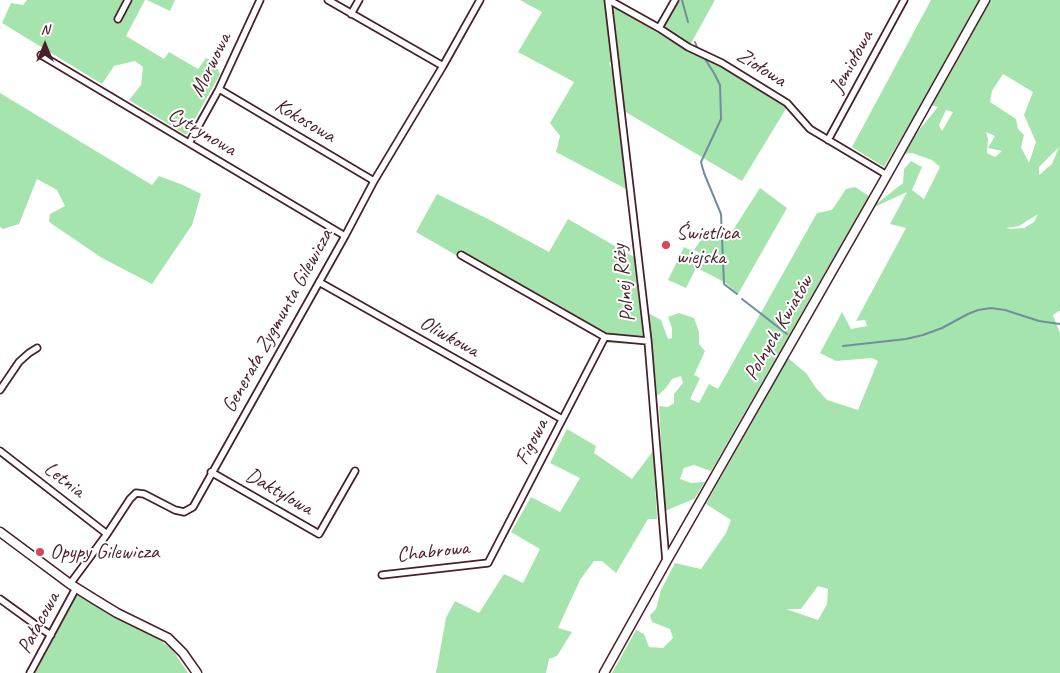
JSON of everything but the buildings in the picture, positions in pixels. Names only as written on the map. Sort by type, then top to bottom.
[{"type":"street","points":[[118,19],[128,0]]},
{"type":"street","name":"Morwowa","points":[[189,143],[219,89],[260,0]]},
{"type":"street","points":[[328,0],[443,66]]},
{"type":"street","points":[[351,14],[358,0]]},
{"type":"street","name":"Generała Zygmunta Gilewicza","points":[[73,586],[130,498],[136,493],[144,494],[174,510],[184,512],[193,507],[374,181],[480,0]]},
{"type":"street","name":"Ziołowa","points":[[608,0],[688,46],[722,63],[787,103],[810,129],[887,175]]},
{"type":"street","name":"Polnej Róży","points":[[608,0],[648,341],[666,562]]},
{"type":"street","points":[[659,28],[676,0]]},
{"type":"street","name":"Jemiołowa","points":[[828,140],[904,0]]},
{"type":"street","name":"Polnych Kwiatów","points":[[604,673],[887,175],[984,0]]},
{"type":"street","name":"Cytrynowa","points":[[41,55],[345,236]]},
{"type":"street","name":"Kokosowa","points":[[219,89],[374,181]]},
{"type":"street","points":[[461,255],[605,336],[648,341]]},
{"type":"street","name":"Oliwkowa","points":[[319,282],[562,419]]},
{"type":"street","name":"Figowa","points":[[488,563],[605,336]]},
{"type":"street","points":[[0,390],[19,362],[37,348]]},
{"type":"street","name":"Letnia","points":[[0,451],[108,534]]},
{"type":"street","name":"Daktylowa","points":[[211,472],[319,534],[355,471]]},
{"type":"street","points":[[0,532],[73,586],[117,613],[163,635],[178,647],[197,673]]},
{"type":"street","name":"Chabrowa","points":[[382,575],[488,563]]},
{"type":"street","name":"Pałacowa","points":[[30,673],[52,635],[73,586]]},
{"type":"street","points":[[0,599],[52,635]]},
{"type":"green space","points":[[27,0],[145,0],[126,36],[164,59],[169,52],[198,69],[206,58],[215,63],[220,74],[186,135],[129,100],[141,85],[143,67],[135,61],[114,66],[102,84],[2,23],[11,3],[23,5]]},
{"type":"green space","points":[[147,0],[175,0],[170,11]]},
{"type":"green space","points":[[520,0],[604,0],[686,50],[719,64],[787,107],[742,181],[624,111],[619,66],[609,62],[612,71],[626,189],[556,152],[560,136],[550,123],[574,82],[518,52],[542,12]]},
{"type":"green space","points":[[673,0],[715,0],[690,45],[663,27],[675,7]]},
{"type":"green space","points":[[931,0],[1060,0],[1060,311],[1053,315],[1060,333],[1060,673],[612,673],[636,630],[644,634],[649,647],[663,648],[673,638],[670,629],[652,622],[650,615],[656,609],[661,590],[675,563],[701,569],[726,533],[731,520],[706,504],[788,358],[806,373],[827,400],[858,410],[878,361],[872,358],[836,361],[820,353],[842,312],[851,329],[867,326],[865,320],[856,321],[906,228],[890,224],[907,192],[870,209],[903,183],[904,169],[911,161],[922,167],[912,190],[924,199],[940,167],[932,160],[912,153],[902,154],[938,107],[922,103],[884,167],[852,147]],"holes":[[[1003,74],[1033,92],[1024,115],[1036,142],[1029,163],[1021,147],[1024,135],[1018,129],[1016,119],[990,102],[992,91]],[[946,110],[953,112],[942,131],[939,125]],[[986,132],[995,136],[988,148],[1002,151],[995,157],[987,153],[988,139]],[[1059,147],[1052,164],[1039,175],[1039,167]],[[1038,214],[1034,222],[1024,228],[1006,228],[1019,226]],[[818,586],[828,589],[827,604],[818,620],[786,609],[801,609]]]},
{"type":"green space","points":[[0,93],[152,185],[159,176],[201,194],[192,225],[152,284],[102,258],[49,222],[50,214],[65,206],[57,190],[37,179],[19,224],[3,229],[0,227]]},
{"type":"green space","points":[[855,187],[869,196],[711,471],[694,465],[684,468],[680,479],[691,483],[705,482],[694,499],[665,511],[659,406],[668,407],[674,403],[674,394],[683,383],[681,376],[672,379],[657,396],[648,313],[661,320],[668,339],[672,338],[672,328],[668,317],[679,313],[694,318],[699,332],[699,344],[705,351],[694,375],[700,378],[690,399],[699,403],[709,384],[718,389],[817,213],[832,210],[846,189]]},
{"type":"green space","points":[[760,188],[787,208],[738,294],[726,283],[697,268],[704,255],[694,250],[704,235],[714,235],[733,230]]},
{"type":"green space","points":[[437,194],[549,252],[568,219],[634,257],[643,336],[639,344],[608,343],[416,232]]},
{"type":"green space","points":[[684,247],[702,256],[686,288],[668,280]]},
{"type":"green space","points":[[567,429],[596,446],[594,453],[632,479],[653,451],[657,519],[648,519],[616,573],[602,561],[594,561],[580,580],[558,628],[572,632],[557,656],[549,659],[546,673],[436,673],[446,618],[455,601],[479,613],[504,574],[523,583],[540,549],[511,532],[531,497],[560,512],[580,478],[550,463]]},
{"type":"green space","points":[[77,595],[154,636],[172,649],[188,673],[33,673]]},
{"type":"waterway","points":[[682,0],[688,22]]},
{"type":"waterway","points":[[695,42],[697,47]]},
{"type":"waterway","points":[[703,56],[720,85],[721,119],[701,162],[721,214],[724,284],[737,294]]},
{"type":"waterway","points":[[742,299],[787,334]]},
{"type":"waterway","points":[[843,346],[906,339],[923,335],[978,310],[991,308],[1005,310],[1039,321],[1060,324]]},
{"type":"place","name":"Świetlica wiejska","points":[[666,245]]},
{"type":"place","name":"Opypy Gilewicza","points":[[40,552]]}]
